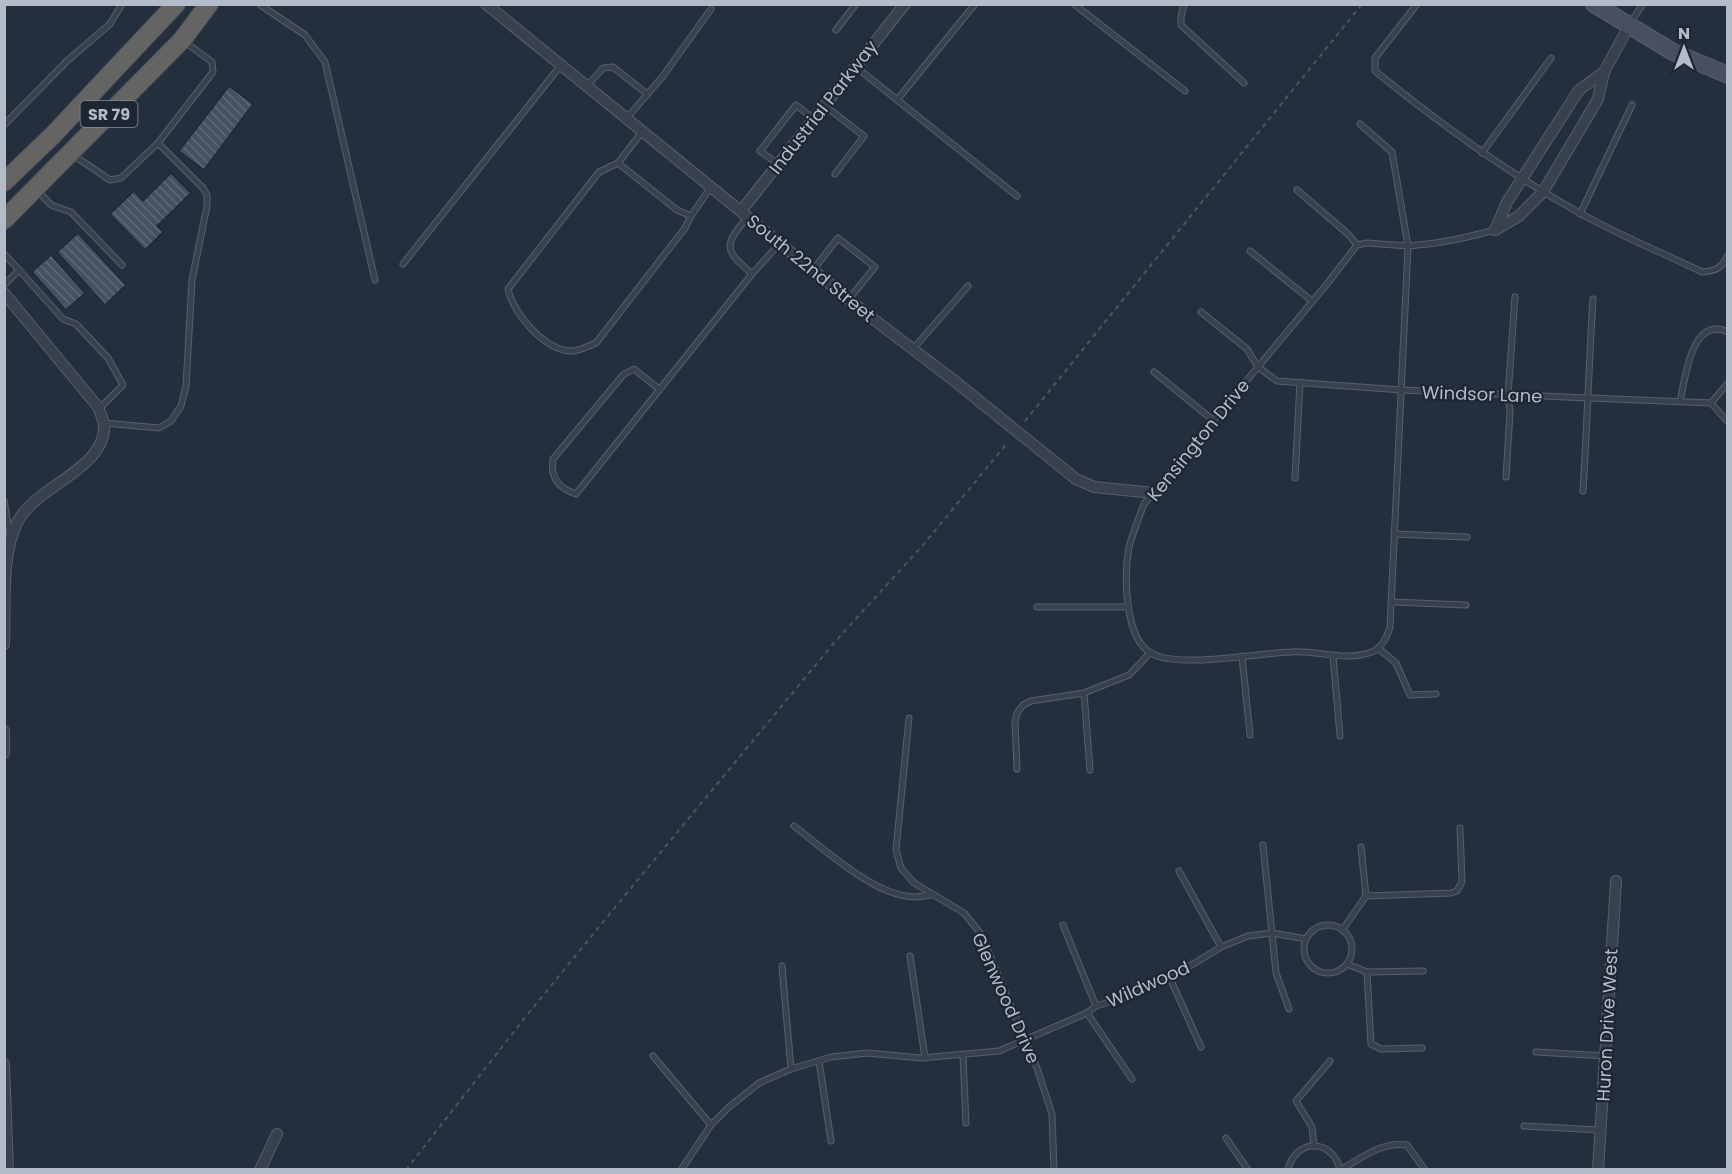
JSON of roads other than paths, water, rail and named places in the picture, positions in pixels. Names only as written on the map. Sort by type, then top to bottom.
[{"type":"highway","name":"SR 79","points":[[4,182],[52,136],[176,4]]},
{"type":"highway","name":"SR 79","points":[[4,220],[182,40],[203,9]]},
{"type":"main road","points":[[1594,4],[1674,52],[1728,75]]},
{"type":"street","name":"South 22nd Street","points":[[486,4],[849,299],[1076,479],[1094,487],[1154,493]]},
{"type":"street","name":"Industrial Parkway","points":[[745,214],[778,164],[905,4]]},
{"type":"street","points":[[1495,230],[1519,216],[1543,192],[1598,99],[1604,72],[1629,26]]},
{"type":"street","points":[[1495,230],[1507,202],[1579,90],[1604,72]]},
{"type":"street","points":[[4,293],[99,409],[104,423],[102,440],[96,452],[82,467],[45,491],[29,506],[19,520],[8,544],[4,644]]},
{"type":"street","points":[[4,731],[4,753]]},
{"type":"street","name":"Huron Drive West","points":[[1598,1170],[1616,881]]},
{"type":"street","points":[[4,1064],[8,1170]]},
{"type":"street","points":[[260,1170],[277,1134]]},
{"type":"lane","points":[[4,125],[67,61],[110,24],[122,4]]},
{"type":"lane","points":[[259,4],[305,35],[325,62],[375,280]]},
{"type":"lane","points":[[836,30],[856,4]]},
{"type":"lane","points":[[897,100],[975,4]]},
{"type":"lane","points":[[1074,4],[1185,91]]},
{"type":"lane","points":[[1184,4],[1181,25],[1244,83]]},
{"type":"lane","points":[[1416,4],[1375,58],[1375,71],[1419,107],[1482,153],[1580,214],[1702,272],[1714,272],[1722,266],[1728,255]]},
{"type":"lane","points":[[1629,26],[1642,4]]},
{"type":"lane","points":[[626,119],[663,76],[711,9]]},
{"type":"lane","points":[[70,154],[110,180],[121,178],[158,143],[213,72],[212,62],[182,40]]},
{"type":"lane","points":[[1482,153],[1551,58]]},
{"type":"lane","points":[[403,264],[561,65]]},
{"type":"lane","points":[[855,66],[1017,196]]},
{"type":"lane","points":[[587,86],[603,68],[613,67],[648,94]]},
{"type":"lane","points":[[778,164],[760,151],[796,105],[814,119]]},
{"type":"lane","points":[[1580,214],[1632,105]]},
{"type":"lane","points":[[825,106],[864,136],[835,174]]},
{"type":"lane","points":[[1017,770],[1016,722],[1017,712],[1023,705],[1031,701],[1084,693],[1129,675],[1150,653],[1178,661],[1293,651],[1332,656],[1373,652],[1385,641],[1390,627],[1408,246],[1392,152],[1360,124]]},
{"type":"lane","points":[[642,132],[618,163],[599,172],[508,289],[510,300],[520,319],[549,343],[565,350],[576,351],[596,343],[685,228],[711,187]]},
{"type":"lane","points":[[104,423],[159,428],[171,421],[181,406],[186,386],[192,280],[207,206],[207,195],[203,188],[158,143]]},
{"type":"lane","points":[[618,163],[677,210],[691,216]]},
{"type":"lane","points":[[35,189],[51,206],[71,212],[122,265]]},
{"type":"lane","points":[[1297,190],[1357,244],[1408,246],[1436,244],[1462,240],[1495,230]]},
{"type":"lane","points":[[745,214],[732,237],[730,248],[733,257],[752,274]]},
{"type":"lane","points":[[813,270],[838,238],[874,267],[849,299]]},
{"type":"lane","points":[[659,389],[634,369],[623,375],[553,459],[551,469],[554,478],[568,491],[576,494],[752,274],[780,243]]},
{"type":"lane","name":"Kensington Drive","points":[[1150,653],[1132,631],[1128,607],[1129,549],[1144,504],[1312,302],[1357,244]]},
{"type":"lane","points":[[1250,251],[1312,302]]},
{"type":"lane","points":[[4,254],[63,319],[76,324],[108,358],[123,385],[99,409]]},
{"type":"lane","points":[[4,285],[19,270]]},
{"type":"lane","points":[[913,349],[968,286]]},
{"type":"lane","points":[[1506,477],[1510,413],[1508,395],[1515,297]]},
{"type":"lane","points":[[1583,491],[1593,299]]},
{"type":"lane","points":[[1201,312],[1247,349],[1258,367]]},
{"type":"lane","points":[[1680,402],[1695,345],[1703,334],[1711,330],[1720,329],[1728,332]]},
{"type":"lane","name":"Windsor Lane","points":[[1258,367],[1276,381],[1402,390],[1711,403]]},
{"type":"lane","points":[[1154,372],[1214,421]]},
{"type":"lane","points":[[1295,478],[1300,382]]},
{"type":"lane","points":[[1727,387],[1711,403],[1728,422]]},
{"type":"lane","points":[[4,501],[11,539]]},
{"type":"lane","points":[[1395,534],[1467,537]]},
{"type":"lane","points":[[1391,602],[1466,605]]},
{"type":"lane","points":[[1037,607],[1128,607]]},
{"type":"lane","points":[[1378,648],[1396,663],[1410,695],[1436,694]]},
{"type":"lane","points":[[1242,656],[1250,735]]},
{"type":"lane","points":[[1332,656],[1340,736]]},
{"type":"lane","points":[[1084,693],[1090,770]]},
{"type":"lane","name":"Glenwood Drive","points":[[909,718],[896,850],[901,868],[914,883],[964,913],[981,934],[1026,1040],[1052,1114],[1054,1170]]},
{"type":"lane","points":[[794,826],[868,882],[908,896],[933,895]]},
{"type":"lane","points":[[1366,896],[1457,891],[1462,882],[1460,828]]},
{"type":"lane","points":[[1263,845],[1277,979],[1289,1009]]},
{"type":"lane","points":[[1343,929],[1366,896],[1361,847]]},
{"type":"lane","points":[[1179,871],[1221,947]]},
{"type":"lane","points":[[1063,925],[1096,1006]]},
{"type":"lane","points":[[1322,925],[1336,926],[1348,935],[1353,949],[1347,964],[1335,972],[1327,973],[1313,968],[1305,955],[1306,939],[1315,928],[1322,925]]},
{"type":"lane","points":[[1272,933],[1306,939]]},
{"type":"lane","name":"Wildwood","points":[[681,1170],[711,1125],[759,1083],[791,1069],[831,1057],[867,1053],[925,1058],[999,1051],[1087,1013],[1096,1006],[1125,997],[1221,947],[1248,936],[1272,933]]},
{"type":"lane","points":[[910,956],[925,1058]]},
{"type":"lane","points":[[1347,964],[1367,972],[1423,971]]},
{"type":"lane","points":[[782,966],[791,1069]]},
{"type":"lane","points":[[1367,972],[1371,1044],[1381,1049],[1422,1048]]},
{"type":"lane","points":[[1169,976],[1201,1047]]},
{"type":"lane","points":[[1087,1013],[1132,1079]]},
{"type":"lane","points":[[1536,1052],[1605,1056]]},
{"type":"lane","points":[[653,1056],[711,1125]]},
{"type":"lane","points":[[963,1056],[966,1123]]},
{"type":"lane","points":[[819,1061],[831,1141]]},
{"type":"lane","points":[[1314,1145],[1312,1127],[1296,1101],[1330,1061]]},
{"type":"lane","points":[[1524,1126],[1601,1130]]},
{"type":"lane","points":[[1226,1138],[1248,1170]]},
{"type":"lane","points":[[1288,1170],[1294,1155],[1307,1146],[1322,1147],[1334,1155],[1340,1170],[1385,1144],[1407,1145],[1425,1170]]}]
